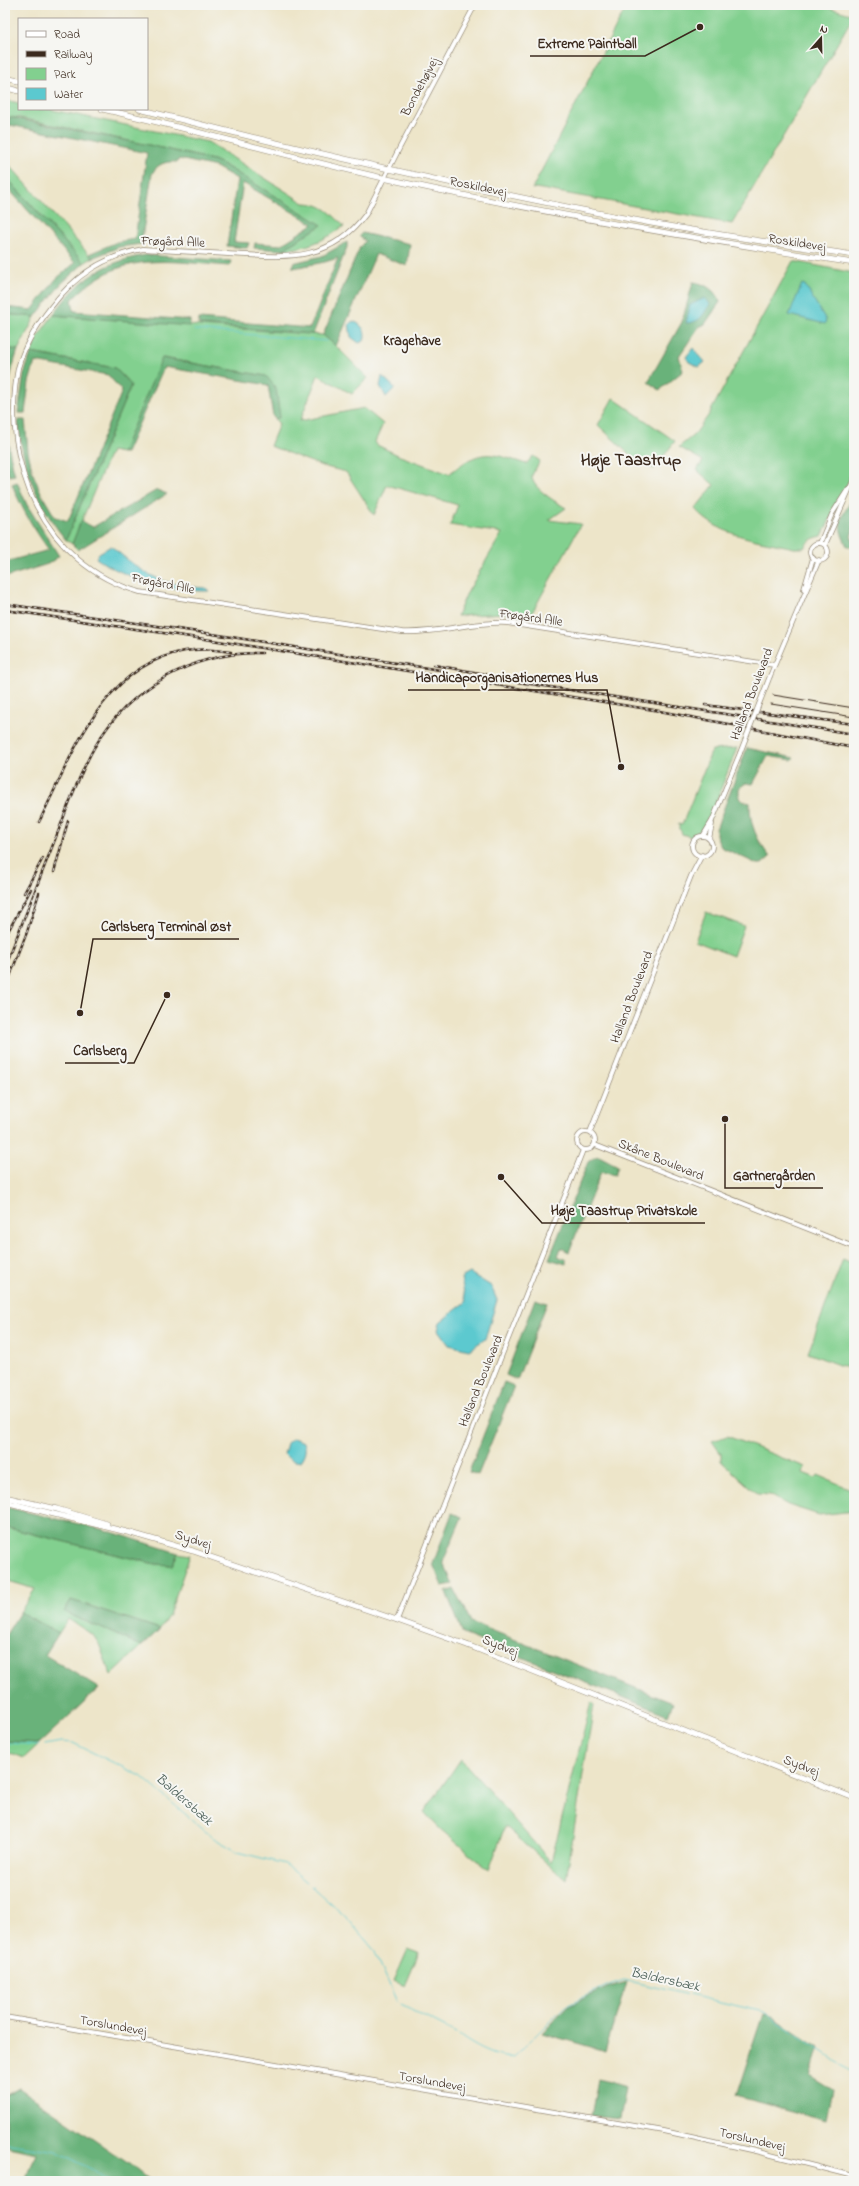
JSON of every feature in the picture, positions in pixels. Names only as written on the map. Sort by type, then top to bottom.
[{"type":"main road","points":[[5,78],[18,81]]},
{"type":"main road","points":[[5,88],[18,91]]},
{"type":"main road","name":"Roskildevej","points":[[106,110],[384,178],[570,216],[854,263]]},
{"type":"main road","name":"Roskildevej","points":[[143,110],[293,148],[389,169],[648,222],[854,256]]},
{"type":"main road","name":"Sydvej","points":[[5,1498],[57,1508],[131,1533]]},
{"type":"main road","name":"Sydvej","points":[[5,1502],[131,1533],[193,1551],[397,1620],[474,1648],[854,1798]]},
{"type":"street","name":"Bondehøjvej","points":[[384,178],[475,5]]},
{"type":"street","name":"Frøgård Alle","points":[[384,178],[372,204],[359,223],[338,241],[318,250],[289,257],[143,249],[126,252],[101,262],[68,287],[44,316],[29,341],[18,368],[12,401],[12,436],[18,467],[31,500],[57,541],[73,558],[96,574],[120,586],[145,593],[402,632],[426,632],[482,623],[508,623],[774,665]]},
{"type":"street","points":[[825,545],[854,479]]},
{"type":"street","points":[[820,543],[832,514],[852,484]]},
{"type":"street","points":[[820,543],[825,545],[828,550],[827,555],[819,560],[813,558],[811,548],[815,544],[820,543]]},
{"type":"street","name":"Halland Boulevard","points":[[802,596],[813,558]]},
{"type":"street","name":"Halland Boulevard","points":[[703,836],[712,821],[797,608],[819,560]]},
{"type":"street","name":"Halland Boulevard","points":[[709,839],[712,821]]},
{"type":"street","points":[[703,836],[709,839],[712,844],[708,854],[699,855],[693,849],[693,842],[696,838],[703,836]]},
{"type":"street","name":"Halland Boulevard","points":[[590,1132],[699,855]]},
{"type":"street","points":[[581,1132],[590,1132],[595,1138],[595,1144],[590,1149],[583,1150],[577,1145],[577,1137],[581,1132]]},
{"type":"street","name":"Skåne Boulevard","points":[[595,1144],[854,1247]]},
{"type":"street","name":"Halland Boulevard","points":[[397,1620],[583,1150]]},
{"type":"street","name":"Torslundevej","points":[[5,2017],[664,2131],[755,2151],[854,2176]]},
{"type":"green space","points":[[631,5],[820,5],[854,15],[732,224],[536,188],[532,189],[622,15]]},
{"type":"green space","points":[[5,100],[18,103],[18,110],[53,110],[208,142],[304,203],[311,203],[322,207],[344,226],[315,243],[299,248],[282,250],[321,225],[224,165],[213,160],[20,118],[9,117],[10,125],[5,138]]},
{"type":"green space","points":[[9,117],[149,145],[213,160],[224,165],[322,225],[282,250],[254,248],[255,243],[281,245],[313,224],[243,183],[234,242],[249,243],[247,248],[227,246],[237,179],[216,167],[179,159],[177,162],[162,164],[156,168],[152,174],[141,244],[119,247],[92,258],[89,254],[117,242],[135,239],[147,153],[10,125]]},
{"type":"green space","points":[[5,160],[92,258],[84,263],[5,176]]},
{"type":"green space","points":[[5,176],[84,263],[61,284],[35,317],[5,314],[5,307],[32,310],[56,279],[75,263],[5,185]]},
{"type":"green space","points":[[362,233],[410,244],[407,266],[376,254],[336,346],[323,335],[360,247],[365,241],[359,236]]},
{"type":"green space","points":[[347,242],[347,247],[313,334],[199,325],[199,319],[310,328],[338,258],[293,268],[293,263],[322,256]]},
{"type":"green space","points":[[146,255],[231,261],[230,266],[186,262],[145,262],[126,266],[108,273],[90,284],[72,300],[74,311],[190,320],[190,326],[53,315],[72,292],[93,274],[117,262]]},
{"type":"green space","points":[[793,261],[854,273],[854,470],[822,536],[811,540],[804,548],[794,548],[754,540],[728,532],[705,518],[695,509],[714,485],[697,470],[703,461],[679,447],[695,434],[708,416]]},
{"type":"green space","points":[[693,282],[710,288],[716,294],[720,302],[705,324],[699,327],[679,356],[683,371],[660,390],[648,382],[682,322]]},
{"type":"green space","points":[[5,314],[35,317],[18,350],[5,348]]},
{"type":"green space","points":[[53,315],[323,335],[368,378],[352,394],[318,375],[300,421],[364,408],[383,424],[375,442],[377,445],[400,456],[449,474],[469,460],[478,456],[494,455],[526,464],[533,456],[540,461],[532,475],[532,480],[544,494],[566,508],[549,520],[581,524],[529,618],[504,613],[457,616],[466,595],[502,533],[450,525],[458,505],[387,485],[374,515],[346,472],[322,466],[270,446],[279,424],[275,419],[280,417],[266,376],[163,358],[122,453],[111,451],[72,544],[66,540],[131,385],[115,368],[31,353],[39,335]]},
{"type":"green space","points":[[5,348],[18,350],[13,366],[7,397],[6,412],[8,443],[15,475],[9,476],[5,463],[5,374],[10,358],[5,357]]},
{"type":"green space","points":[[31,353],[115,368],[131,385],[66,540],[56,527],[39,499],[27,469],[18,420],[25,420],[28,452],[33,474],[42,495],[55,517],[68,521],[122,391],[108,375],[35,362],[29,382],[25,413],[18,413],[24,374]]},
{"type":"green space","points":[[162,358],[266,376],[276,388],[280,417],[275,419],[273,417],[268,385],[164,367],[126,453],[122,453]]},
{"type":"green space","points":[[613,398],[675,441],[654,469],[630,455],[598,425]]},
{"type":"green space","points":[[17,482],[27,505],[59,556],[48,564],[6,577],[5,562],[49,550],[19,501],[12,484]]},
{"type":"green space","points":[[157,490],[167,494],[78,550],[72,544],[81,521],[93,527]]},
{"type":"green space","points":[[854,494],[854,526],[851,537],[854,541],[854,548],[847,546],[840,524],[843,514]]},
{"type":"green space","points":[[737,748],[708,822],[704,828],[691,837],[682,834],[678,824],[682,825],[712,750]]},
{"type":"green space","points":[[747,748],[794,758],[792,760],[768,756],[753,784],[746,783],[739,788],[739,798],[742,801],[750,803],[752,825],[761,845],[770,857],[762,864],[757,864],[721,847],[716,835],[716,829]]},
{"type":"green space","points":[[706,912],[744,926],[733,956],[695,941]]},
{"type":"green space","points":[[599,1156],[618,1166],[615,1175],[601,1172],[569,1252],[561,1248],[558,1256],[566,1260],[566,1264],[549,1259],[588,1162]]},
{"type":"green space","points":[[843,1259],[854,1264],[854,1371],[808,1353]]},
{"type":"green space","points":[[535,1299],[547,1303],[517,1380],[506,1375]]},
{"type":"green space","points":[[504,1382],[514,1386],[478,1475],[469,1472]]},
{"type":"green space","points":[[727,1436],[805,1467],[803,1473],[816,1478],[818,1475],[853,1490],[854,1511],[819,1515],[788,1505],[770,1495],[757,1494],[721,1461],[721,1454],[712,1441]]},
{"type":"green space","points":[[5,1507],[105,1530],[178,1553],[172,1565],[155,1564],[5,1527]]},
{"type":"green space","points":[[452,1513],[462,1517],[443,1562],[453,1584],[442,1586],[433,1564]]},
{"type":"green space","points":[[5,1527],[155,1564],[172,1565],[178,1553],[190,1555],[169,1615],[160,1629],[71,1600],[64,1612],[142,1646],[111,1675],[99,1644],[93,1635],[68,1619],[59,1633],[20,1612],[35,1589],[5,1580]]},
{"type":"green space","points":[[454,1589],[471,1622],[673,1703],[668,1715],[463,1634],[446,1592]]},
{"type":"green space","points":[[71,1600],[160,1629],[142,1646],[64,1612]]},
{"type":"green space","points":[[20,1612],[59,1633],[45,1655],[99,1688],[40,1743],[5,1741],[5,1636]]},
{"type":"green space","points":[[591,1702],[594,1705],[566,1880],[505,1826],[489,1870],[439,1828],[424,1812],[461,1759],[551,1862]]},
{"type":"green space","points":[[5,1741],[40,1743],[24,1758],[14,1754],[5,1753]]},
{"type":"green space","points":[[408,1949],[419,1953],[405,1986],[394,1981]]},
{"type":"green space","points":[[627,1982],[605,2051],[542,2033],[567,2006],[609,1987]]},
{"type":"green space","points":[[763,2014],[772,2016],[819,2048],[809,2075],[832,2089],[826,2120],[736,2096]]},
{"type":"green space","points":[[598,2079],[626,2087],[620,2119],[591,2116]]},
{"type":"green space","points":[[19,2088],[129,2164],[150,2181],[26,2181],[36,2153],[5,2146],[5,2096]]},
{"type":"water","points":[[802,284],[805,285],[826,320],[825,324],[789,315]]},
{"type":"water","points":[[705,298],[710,304],[703,315],[695,322],[686,323],[690,305]]},
{"type":"water","points":[[353,321],[362,327],[365,335],[364,341],[359,343],[351,337],[349,324]]},
{"type":"water","points":[[693,348],[705,362],[699,367],[689,362],[686,357]]},
{"type":"water","points":[[382,376],[395,388],[386,397],[380,386]]},
{"type":"water","points":[[111,546],[133,564],[154,577],[177,585],[206,588],[209,591],[196,591],[166,586],[120,572],[96,558],[99,553]]},
{"type":"water","points":[[470,1273],[491,1286],[497,1300],[485,1339],[469,1350],[449,1345],[438,1330],[440,1322],[466,1302],[461,1278]]},
{"type":"water","points":[[293,1438],[304,1442],[305,1445],[305,1452],[300,1461],[293,1461],[284,1454],[287,1443]]},
{"type":"waterway","points":[[194,330],[327,341]]},
{"type":"waterway","name":"Baldersbæk","points":[[45,1745],[61,1742],[73,1743],[141,1776],[212,1837],[238,1852],[285,1864],[307,1882]]},
{"type":"waterway","name":"Baldersbæk","points":[[5,1743],[39,1745]]},
{"type":"waterway","name":"Baldersbæk","points":[[311,1886],[347,1918],[374,1950],[397,2002]]},
{"type":"waterway","name":"Baldersbæk","points":[[459,2035],[485,2051],[501,2056],[514,2057],[566,2005],[609,1985],[624,1980],[764,2012],[854,2074]]},
{"type":"waterway","name":"Baldersbæk","points":[[401,2005],[456,2033]]},
{"type":"waterway","points":[[5,2143],[56,2151],[95,2171],[108,2181]]},
{"type":"tram line","points":[[773,695],[854,708]]},
{"type":"tram line","points":[[771,704],[854,717]]},
{"type":"railway","points":[[5,604],[219,635],[440,670]]},
{"type":"railway","points":[[5,610],[218,641],[654,710],[854,748]]},
{"type":"railway","points":[[39,822],[64,769],[93,717],[111,694],[132,674],[156,660],[185,651],[203,649],[231,652]]},
{"type":"railway","points":[[5,967],[78,781],[94,748],[108,727],[125,708],[144,691],[165,677],[188,666],[212,659],[237,654],[262,653]]},
{"type":"railway","points":[[434,665],[485,674]]},
{"type":"railway","points":[[479,676],[854,734]]},
{"type":"railway","points":[[705,705],[854,724]]},
{"type":"railway","points":[[54,872],[68,821]]},
{"type":"railway","points":[[24,893],[43,858]]},
{"type":"railway","points":[[5,937],[31,889]]},
{"type":"railway","points":[[5,989],[27,932],[39,893]]},
{"type":"place","name":"Extreme Paintball","points":[[700,27]]},
{"type":"place","name":"Handicaporganisationernes Hus","points":[[621,767]]},
{"type":"place","name":"Carlsberg","points":[[167,995]]},
{"type":"place","name":"Carlsberg Terminal Øst","points":[[80,1013]]},
{"type":"place","name":"Gartnergården","points":[[725,1119]]},
{"type":"place","name":"Høje Taastrup Privatskole","points":[[501,1177]]},
{"type":"district","name":"Kragehave","points":[[412,341]]},
{"type":"district","name":"Høje Taastrup","points":[[631,460]]}]
